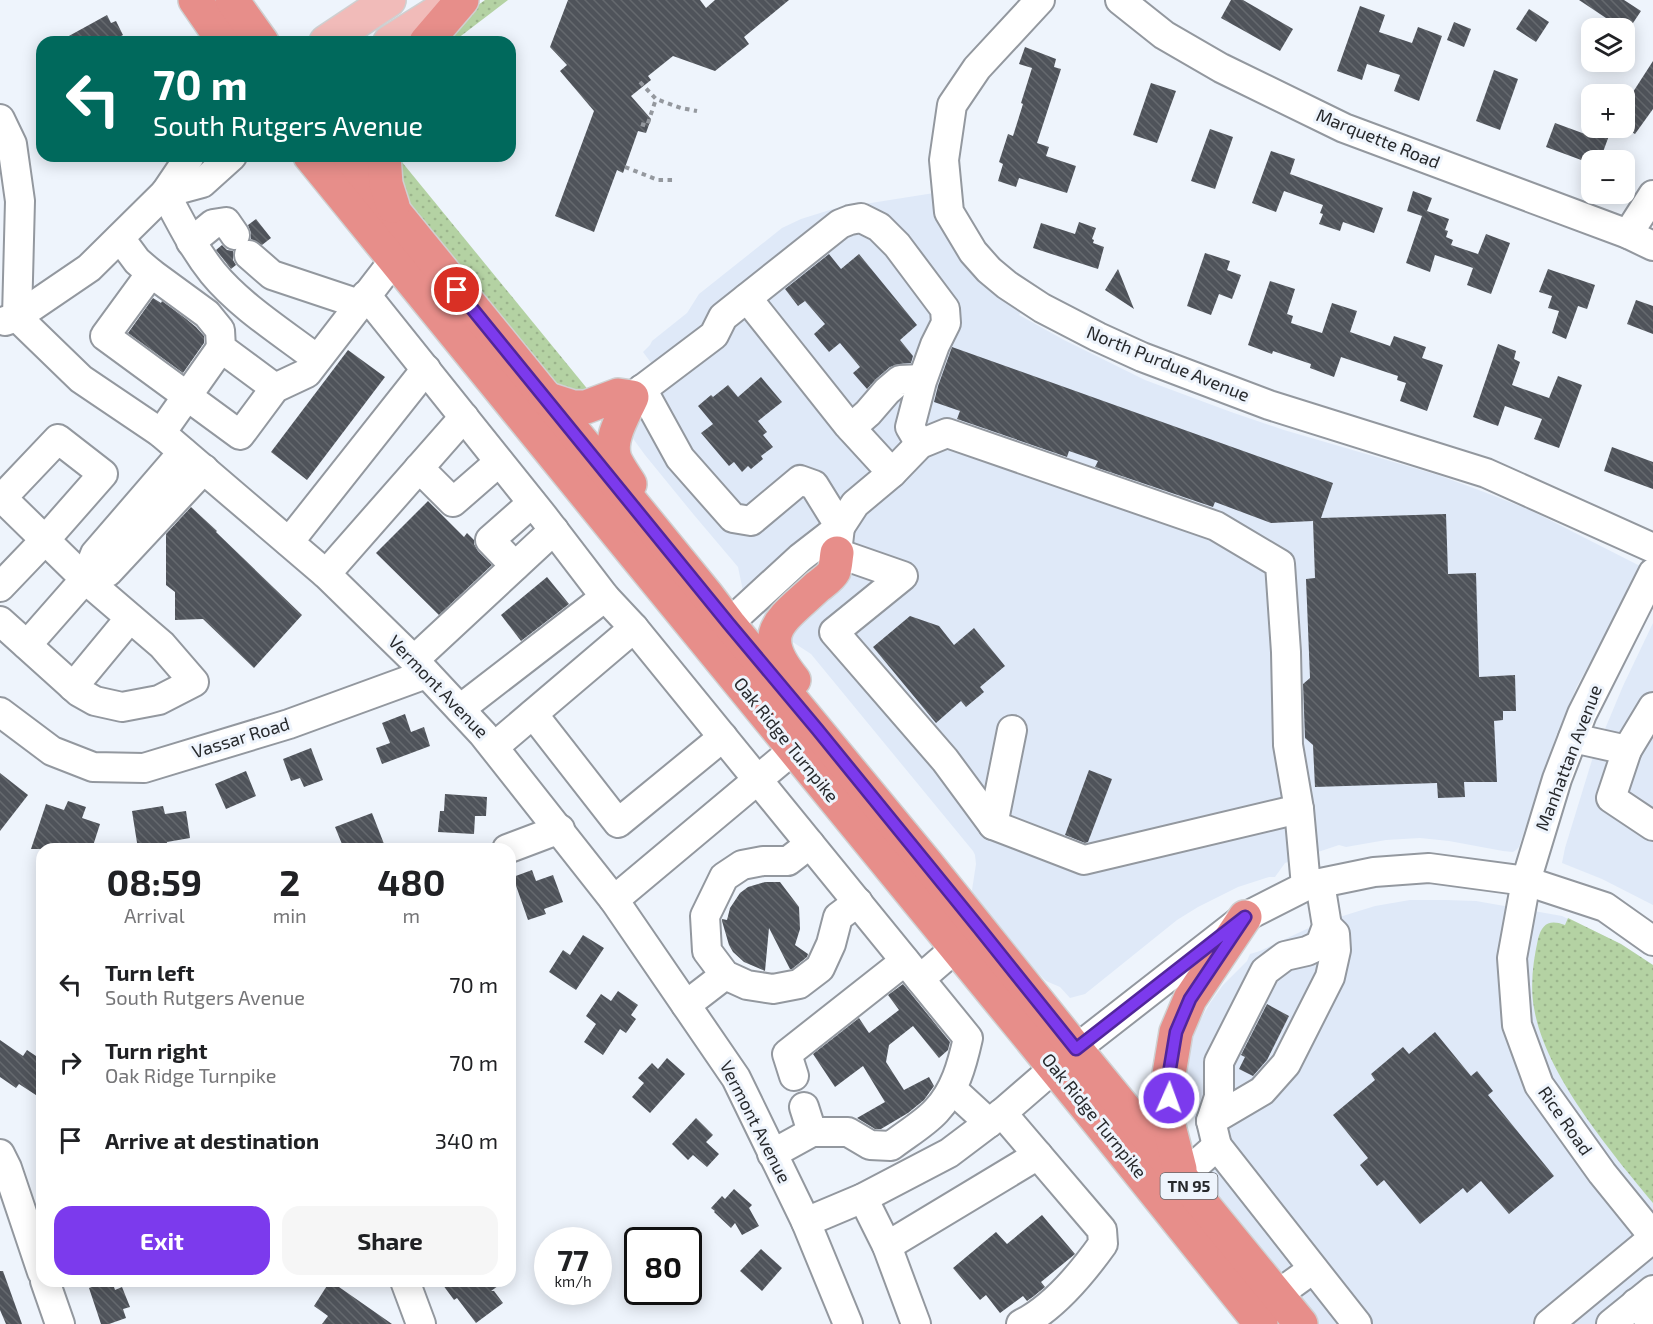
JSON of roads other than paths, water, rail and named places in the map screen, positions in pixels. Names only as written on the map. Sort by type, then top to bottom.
[{"type":"highway","points":[[195,0],[220,36]]},
{"type":"highway","points":[[232,0],[258,36]]},
{"type":"highway","points":[[431,36],[460,0]]},
{"type":"highway","name":"Oak Ridge Turnpike","points":[[317,162],[401,236],[545,398],[648,524],[726,643]]},
{"type":"highway","name":"Oak Ridge Turnpike","points":[[352,162],[401,236],[726,643],[1066,1059],[1264,1311],[1301,1324]]},
{"type":"highway","points":[[384,162],[388,196],[401,236]]},
{"type":"highway","points":[[545,398],[565,405],[586,407],[618,395],[637,393]]},
{"type":"highway","points":[[637,393],[615,437],[613,449],[616,460],[635,493],[648,524]]},
{"type":"highway","points":[[839,540],[834,572],[784,618],[774,636],[775,650],[784,667],[857,757],[890,819]]},
{"type":"highway","name":"Oak Ridge Turnpike","points":[[805,740],[890,819],[968,938]]},
{"type":"highway","points":[[1182,1177],[1168,1122],[1169,1074],[1176,1032],[1190,999],[1245,917]]},
{"type":"highway","name":"Oak Ridge Turnpike","points":[[1066,1059],[1182,1177],[1264,1311]]},
{"type":"main road","points":[[335,36],[389,0]]},
{"type":"main road","points":[[400,36],[460,0]]},
{"type":"street","name":"North Purdue Avenue","points":[[1040,0],[977,68],[952,105],[944,160],[949,212],[973,252],[998,278],[1042,308],[1142,357],[1269,405],[1486,473],[1653,548]]},
{"type":"street","name":"Marquette Road","points":[[1120,0],[1164,35],[1221,68],[1344,128],[1641,240]]},
{"type":"street","points":[[0,119],[12,144],[20,201],[8,320]]},
{"type":"street","points":[[8,320],[89,268],[165,193],[186,162]]},
{"type":"street","points":[[165,193],[202,183],[225,162]]},
{"type":"street","points":[[165,193],[191,242],[234,296],[317,359]]},
{"type":"street","points":[[1641,240],[1653,195]]},
{"type":"street","points":[[920,444],[910,428],[922,379],[946,323],[945,309],[897,245],[879,227],[861,218],[840,224],[723,318],[714,335],[637,393],[680,458],[733,518],[751,520],[800,480],[814,485],[839,540],[903,576],[834,632],[945,760],[993,825],[1084,860],[1299,809]]},
{"type":"street","points":[[191,242],[213,224],[226,222],[242,245],[273,275],[363,299],[426,369],[605,597],[634,628],[723,736],[968,1038],[963,1060],[952,1089],[935,1112],[891,1146],[870,1145],[848,1132],[808,1120],[772,1154]]},
{"type":"street","points":[[151,273],[105,336],[240,435],[275,388],[307,373],[363,299],[401,236]]},
{"type":"street","points":[[120,238],[137,261],[207,314],[220,330],[221,348],[161,433]]},
{"type":"street","points":[[747,298],[851,428],[892,473]]},
{"type":"street","name":"Vermont Avenue","points":[[8,320],[81,379],[161,433],[326,574],[420,667],[494,747],[614,900],[736,1078],[806,1222],[848,1324]]},
{"type":"street","points":[[221,348],[275,388]]},
{"type":"street","points":[[289,542],[426,369]]},
{"type":"street","points":[[851,428],[900,381],[922,379]]},
{"type":"street","points":[[326,574],[464,417]]},
{"type":"street","points":[[726,643],[839,540],[855,504],[892,473],[920,444],[947,433],[1216,526],[1280,564],[1287,652],[1288,745],[1313,885],[1327,926],[1335,934],[1336,950],[1330,977],[1286,1064],[1262,1091],[1214,1134],[1182,1177]]},
{"type":"street","points":[[0,587],[45,540],[104,474],[58,439],[1,498],[45,540],[85,579],[162,645],[194,682],[159,700],[122,707],[95,701],[73,687],[0,621]]},
{"type":"street","points":[[27,645],[85,579],[95,554],[194,460]]},
{"type":"street","points":[[419,468],[453,502],[499,462]]},
{"type":"street","points":[[515,566],[490,540],[532,503]]},
{"type":"street","points":[[420,667],[515,566],[554,530]]},
{"type":"street","name":"Manhattan Avenue","points":[[1526,881],[1557,779],[1587,704],[1653,573]]},
{"type":"street","points":[[460,709],[605,597]]},
{"type":"street","points":[[73,687],[130,618]]},
{"type":"street","points":[[494,747],[634,628]]},
{"type":"street","name":"Vassar Road","points":[[0,712],[52,751],[93,767],[144,768],[289,724],[420,667]]},
{"type":"street","points":[[1653,706],[1627,750],[1611,798],[1653,826]]},
{"type":"street","points":[[533,714],[618,823],[723,736]]},
{"type":"street","points":[[993,825],[1012,730]]},
{"type":"street","points":[[1573,738],[1627,750]]},
{"type":"street","points":[[614,900],[805,740]]},
{"type":"street","points":[[516,846],[560,829]]},
{"type":"street","points":[[810,844],[788,861],[763,861],[742,866],[724,877],[705,916],[707,951],[725,975],[747,985],[772,989],[799,984],[820,968],[831,944],[838,917],[858,902]]},
{"type":"street","points":[[806,1222],[863,1198],[949,1153],[996,1118],[1066,1059],[1245,917],[1313,885],[1374,872],[1430,868],[1526,881],[1605,907],[1653,941]]},
{"type":"street","name":"Rice Road","points":[[1526,881],[1512,958],[1517,1025],[1531,1065],[1539,1085],[1602,1173],[1653,1237]]},
{"type":"street","points":[[1327,926],[1320,945],[1307,951],[1285,956],[1265,971],[1219,1062],[1219,1097],[1214,1134],[1313,1269],[1357,1324]]},
{"type":"street","points":[[791,1065],[913,970],[968,938]]},
{"type":"street","points":[[686,1005],[725,975]]},
{"type":"street","points":[[952,1089],[996,1118],[1038,1155],[1101,1230],[1103,1244],[1089,1263],[1062,1293],[1031,1319],[1021,1324]]},
{"type":"street","points":[[891,1146],[907,1175]]},
{"type":"street","points":[[0,1154],[7,1168],[36,1254]]},
{"type":"street","points":[[887,1246],[1038,1155]]},
{"type":"street","points":[[863,1198],[887,1246],[916,1324]]},
{"type":"street","points":[[1549,1324],[1653,1237]]},
{"type":"street","points":[[1264,1311],[1313,1269]]},
{"type":"street","points":[[47,1287],[60,1324]]},
{"type":"street","points":[[407,1287],[421,1324]]},
{"type":"street","points":[[1611,1324],[1647,1306]]}]
